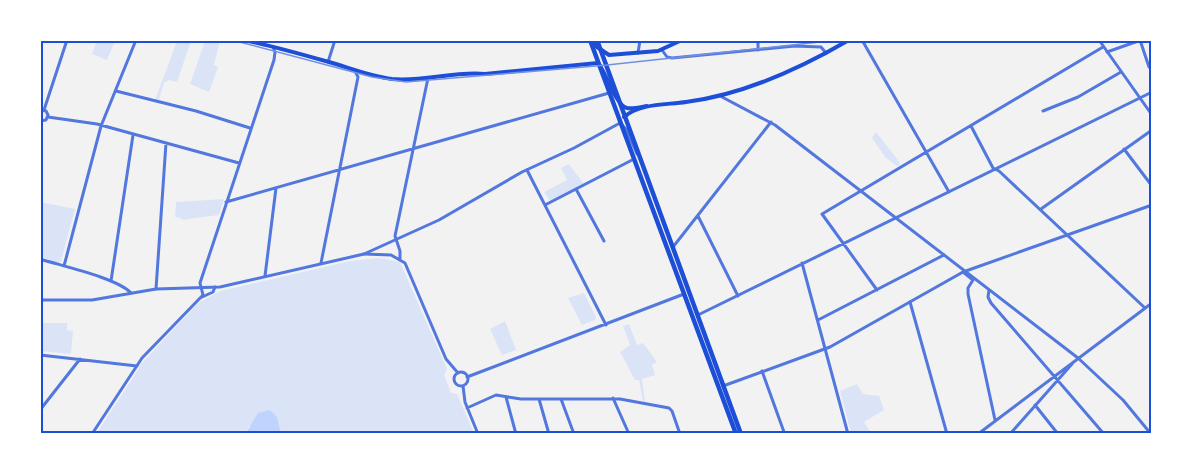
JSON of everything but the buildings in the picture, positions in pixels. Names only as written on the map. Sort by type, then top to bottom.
[{"type":"main road","points":[[244,40],[355,71],[393,79],[413,80],[428,76],[485,74],[598,63]]},
{"type":"main road","points":[[591,40],[602,52],[609,55],[662,50],[682,40]]},
{"type":"main road","points":[[591,40],[736,434]]},
{"type":"main road","points":[[597,40],[741,434]]},
{"type":"main road","points":[[598,63],[606,74],[615,96],[622,106],[627,108],[722,97],[807,64],[849,40]]},
{"type":"main road","points":[[606,63],[609,55]]},
{"type":"main road","points":[[620,123],[625,116],[647,106]]},
{"type":"street","points":[[67,40],[42,110],[48,117],[101,126],[239,163]]},
{"type":"street","points":[[64,266],[101,126],[136,40]]},
{"type":"street","points":[[328,62],[335,40]]},
{"type":"street","points":[[638,53],[640,40]]},
{"type":"street","points":[[758,40],[758,50]]},
{"type":"street","points":[[862,40],[949,192]]},
{"type":"street","points":[[1099,40],[1152,115]]},
{"type":"street","points":[[1107,52],[1140,41],[1149,67]]},
{"type":"street","points":[[662,50],[667,57],[672,58],[795,46],[821,47],[827,53]]},
{"type":"street","points":[[92,434],[142,358],[203,295],[200,283],[274,60],[273,47]]},
{"type":"street","points":[[878,290],[822,214],[1103,47]]},
{"type":"street","points":[[321,263],[358,76],[355,71]]},
{"type":"street","points":[[1043,111],[1078,97],[1121,72]]},
{"type":"street","points":[[400,259],[395,236],[428,76]]},
{"type":"street","points":[[116,91],[196,111],[250,128]]},
{"type":"street","points":[[697,315],[1152,92]]},
{"type":"street","points":[[226,202],[609,93]]},
{"type":"street","points":[[722,97],[771,122],[1078,358],[1123,400],[1151,434]]},
{"type":"street","points":[[40,121],[48,117]]},
{"type":"street","points":[[673,247],[771,122]]},
{"type":"street","points":[[40,300],[92,300],[156,289],[215,287],[364,254],[440,220],[527,170],[620,123],[626,129],[644,167]]},
{"type":"street","points":[[971,126],[994,169],[999,171],[1144,308]]},
{"type":"street","points":[[1040,210],[1152,130]]},
{"type":"street","points":[[111,281],[133,134]]},
{"type":"street","points":[[156,289],[165,143]]},
{"type":"street","points":[[1124,149],[1152,186]]},
{"type":"street","points":[[544,205],[635,159]]},
{"type":"street","points":[[527,170],[606,325]]},
{"type":"street","points":[[266,276],[276,188]]},
{"type":"street","points":[[576,189],[604,241]]},
{"type":"street","points":[[704,351],[723,386],[826,348],[964,272],[1152,206]]},
{"type":"street","points":[[698,216],[738,296]]},
{"type":"street","points":[[364,254],[392,255],[405,262],[447,361],[458,373]]},
{"type":"street","points":[[819,320],[944,255]]},
{"type":"street","points":[[40,259],[111,281],[126,287],[131,293]]},
{"type":"street","points":[[802,263],[848,434]]},
{"type":"street","points":[[973,279],[968,288],[968,294],[995,420]]},
{"type":"street","points":[[199,299],[213,292],[215,287]]},
{"type":"street","points":[[467,377],[683,294],[688,288]]},
{"type":"street","points":[[989,290],[990,303],[1104,434]]},
{"type":"street","points":[[910,302],[947,434]]},
{"type":"street","points":[[978,434],[1056,378],[1078,358],[1152,303]]},
{"type":"street","points":[[40,355],[137,366]]},
{"type":"street","points":[[40,410],[80,358]]},
{"type":"street","points":[[762,371],[784,432]]},
{"type":"street","points":[[463,386],[454,382],[454,376],[464,373],[467,377]]},
{"type":"street","points":[[467,377],[463,386],[464,398],[478,434]]},
{"type":"street","points":[[1010,434],[1056,378]]},
{"type":"street","points":[[467,408],[496,395],[517,399],[626,399],[669,408],[680,434]]},
{"type":"street","points":[[506,397],[516,434]]},
{"type":"street","points":[[613,398],[628,434]]},
{"type":"street","points":[[539,399],[549,434]]},
{"type":"street","points":[[561,399],[574,434]]},
{"type":"street","points":[[1035,405],[1058,434]]},
{"type":"shaded area","points":[[97,41],[115,41],[107,60],[92,54]]},
{"type":"shaded area","points":[[177,41],[191,41],[177,82],[169,80],[164,83],[159,100],[170,102],[169,104],[155,100]]},
{"type":"shaded area","points":[[205,41],[220,41],[214,65],[218,67],[209,92],[190,84]]},
{"type":"shaded area","points":[[876,132],[900,165],[897,166],[886,158],[872,138]]},
{"type":"shaded area","points":[[569,164],[584,184],[550,201],[544,192],[567,180],[561,168]]},
{"type":"shaded area","points":[[224,199],[219,215],[181,220],[175,217],[176,202]]},
{"type":"shaded area","points":[[40,202],[75,209],[61,261],[58,263],[41,257]]},
{"type":"shaded area","points":[[379,258],[400,262],[447,369],[444,375],[451,393],[457,394],[474,433],[281,433],[277,417],[249,426],[246,433],[96,434],[140,365],[198,303],[220,291],[350,261]]},
{"type":"shaded area","points":[[584,293],[596,317],[595,320],[582,325],[568,298]]},
{"type":"shaded area","points":[[505,321],[516,350],[502,355],[490,329]]},
{"type":"shaded area","points":[[41,323],[67,323],[67,330],[73,331],[71,354],[41,351]]},
{"type":"shaded area","points":[[629,324],[637,345],[643,343],[657,362],[652,365],[655,375],[642,379],[645,402],[639,380],[635,380],[620,352],[630,345],[623,326]]},
{"type":"shaded area","points":[[857,384],[863,394],[879,396],[884,410],[864,422],[871,433],[851,433],[840,391]]},
{"type":"water","points":[[270,410],[277,417],[281,433],[246,433],[258,413]]},
{"type":"tram line","points":[[232,40],[372,77],[406,82],[607,65],[838,40]]}]
